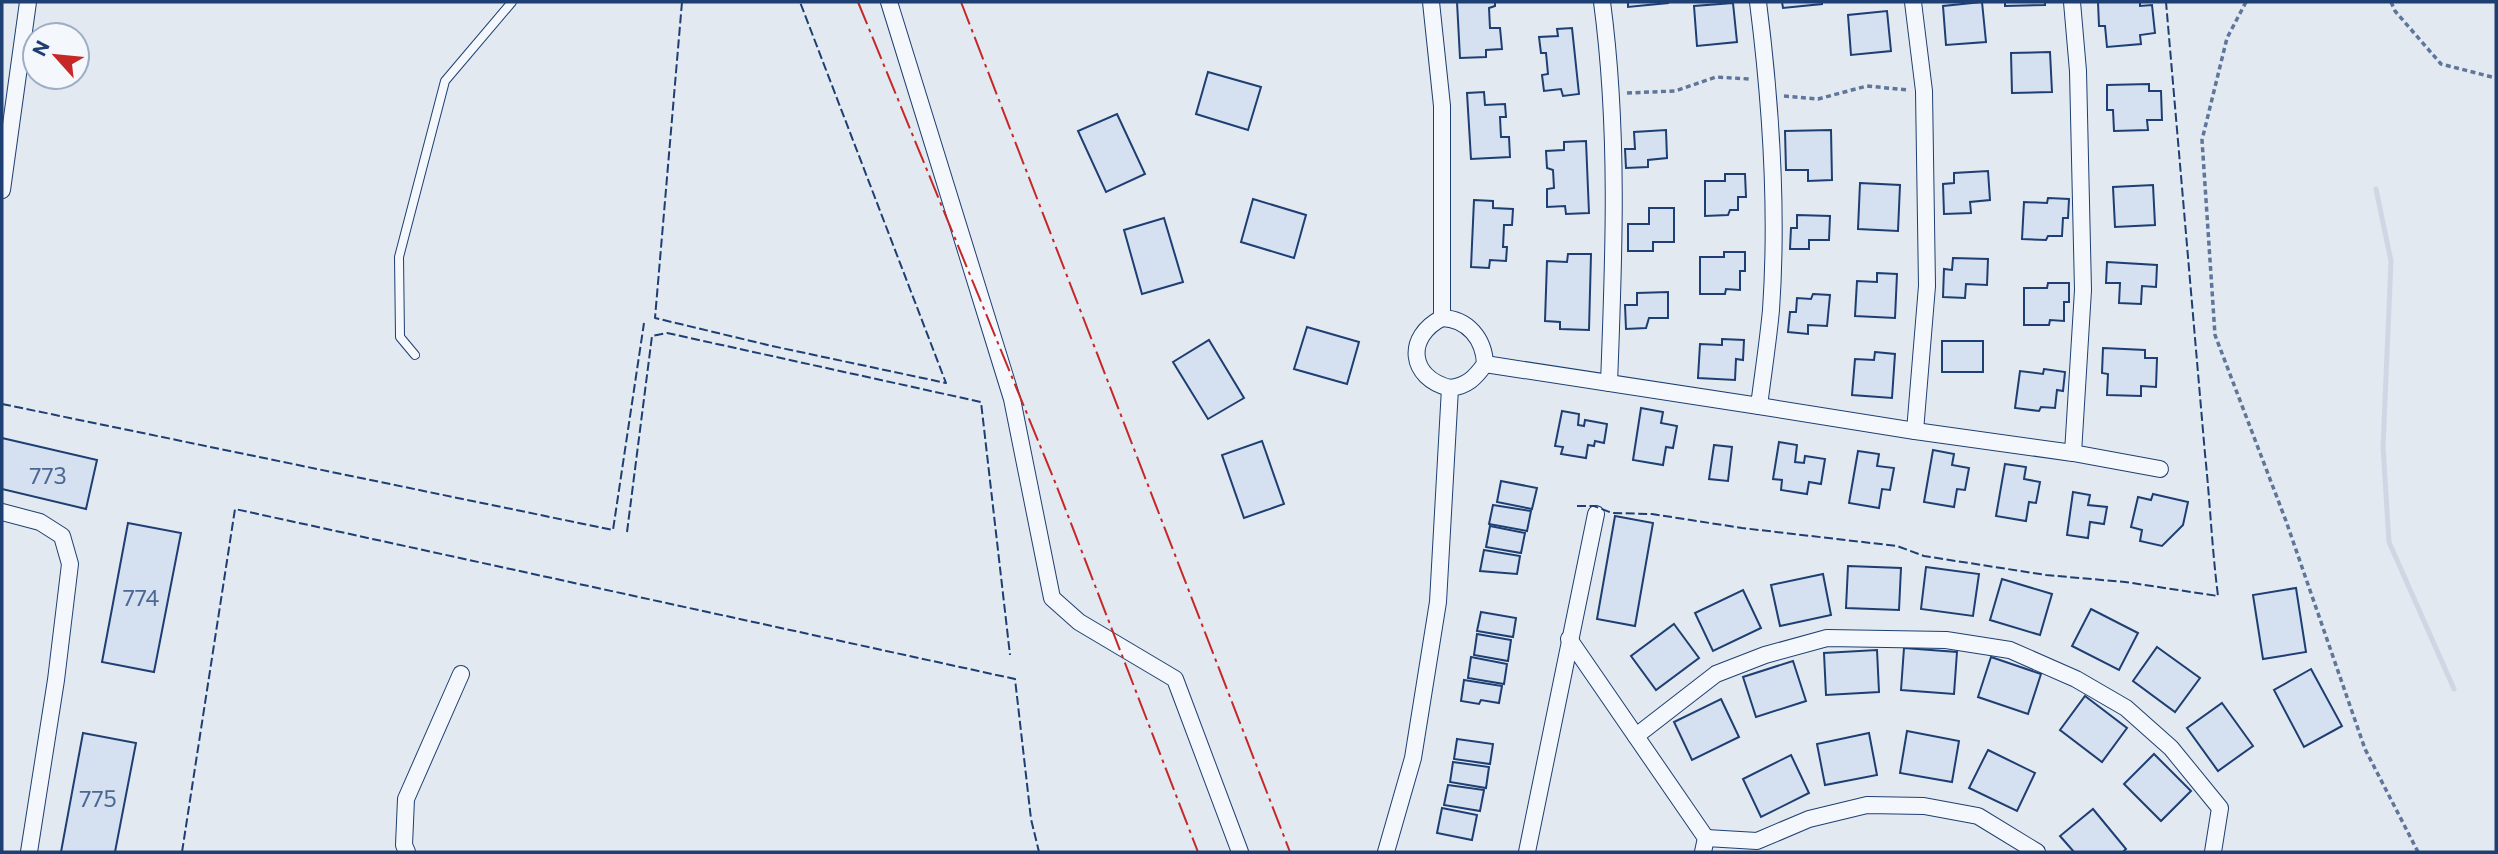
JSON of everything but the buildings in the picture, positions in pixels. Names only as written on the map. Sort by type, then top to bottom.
[{"type":"street","points":[[2,190],[28,2]]},
{"type":"street","points":[[889,2],[1012,399],[1052,598],[1079,622],[1175,679],[1240,852]]},
{"type":"street","points":[[1431,2],[1442,106],[1442,318]]},
{"type":"street","points":[[1602,2],[1609,53],[1615,213],[1609,383]]},
{"type":"street","points":[[1758,2],[1768,87],[1773,185],[1771,310],[1759,406]]},
{"type":"street","points":[[1913,2],[1924,91],[1927,286],[1915,431]]},
{"type":"street","points":[[2072,2],[2078,71],[2083,290],[2073,453]]},
{"type":"street","points":[[1442,318],[1453,318],[1473,331],[1484,352],[1485,364],[1471,381],[1461,387],[1450,388],[1430,380],[1421,370],[1416,358],[1417,343],[1426,329],[1442,318]]},
{"type":"street","points":[[1485,364],[2073,453],[2160,470]]},
{"type":"street","points":[[1386,852],[1413,758],[1438,602],[1450,388]]},
{"type":"street","points":[[2,512],[40,522],[62,536],[70,564],[56,680],[29,852]]},
{"type":"street","points":[[1527,852],[1596,514]]},
{"type":"street","points":[[1636,736],[1716,674],[1765,655],[1827,638],[1946,640],[2010,650],[2076,679],[2126,708],[2171,748],[2220,808],[2213,852]]},
{"type":"street","points":[[1569,639],[1636,736],[1705,845],[1757,841],[1809,819],[1867,805],[1924,806],[1978,816],[2037,852]]},
{"type":"street","points":[[407,852],[404,845],[406,799],[461,674]]},
{"type":"lane","points":[[415,355],[400,337],[399,257],[445,81],[512,2]]},
{"type":"path","points":[[2246,2],[2227,38],[2202,140],[2215,335],[2286,521],[2365,749],[2418,852]]},
{"type":"path","points":[[2391,2],[2395,11],[2441,64],[2496,78]]},
{"type":"path","points":[[1611,94],[1675,91],[1716,77],[1818,99],[1867,86],[1924,91]]},
{"type":"shaded area","points":[[2,2],[2496,2],[2496,852],[2,852]]},
{"type":"waterway","points":[[2376,189],[2391,261],[2383,447],[2389,542],[2454,689]]},
{"type":"fence","points":[[682,2],[655,318],[946,383],[800,2]]},
{"type":"fence","points":[[1577,506],[1594,506],[1612,513],[1652,514],[1742,528],[1897,546],[1924,556],[2046,575],[2125,582],[2218,596],[2166,2]]},
{"type":"fence","points":[[2,404],[613,530],[644,323]]},
{"type":"fence","points":[[627,532],[652,336],[667,333],[981,402],[1010,655]]},
{"type":"fence","points":[[182,852],[235,509],[1015,679],[1031,819],[1039,852]]},
{"type":"power","points":[[858,2],[1055,482],[1198,852]]},
{"type":"power","points":[[961,2],[1290,852]]}]
